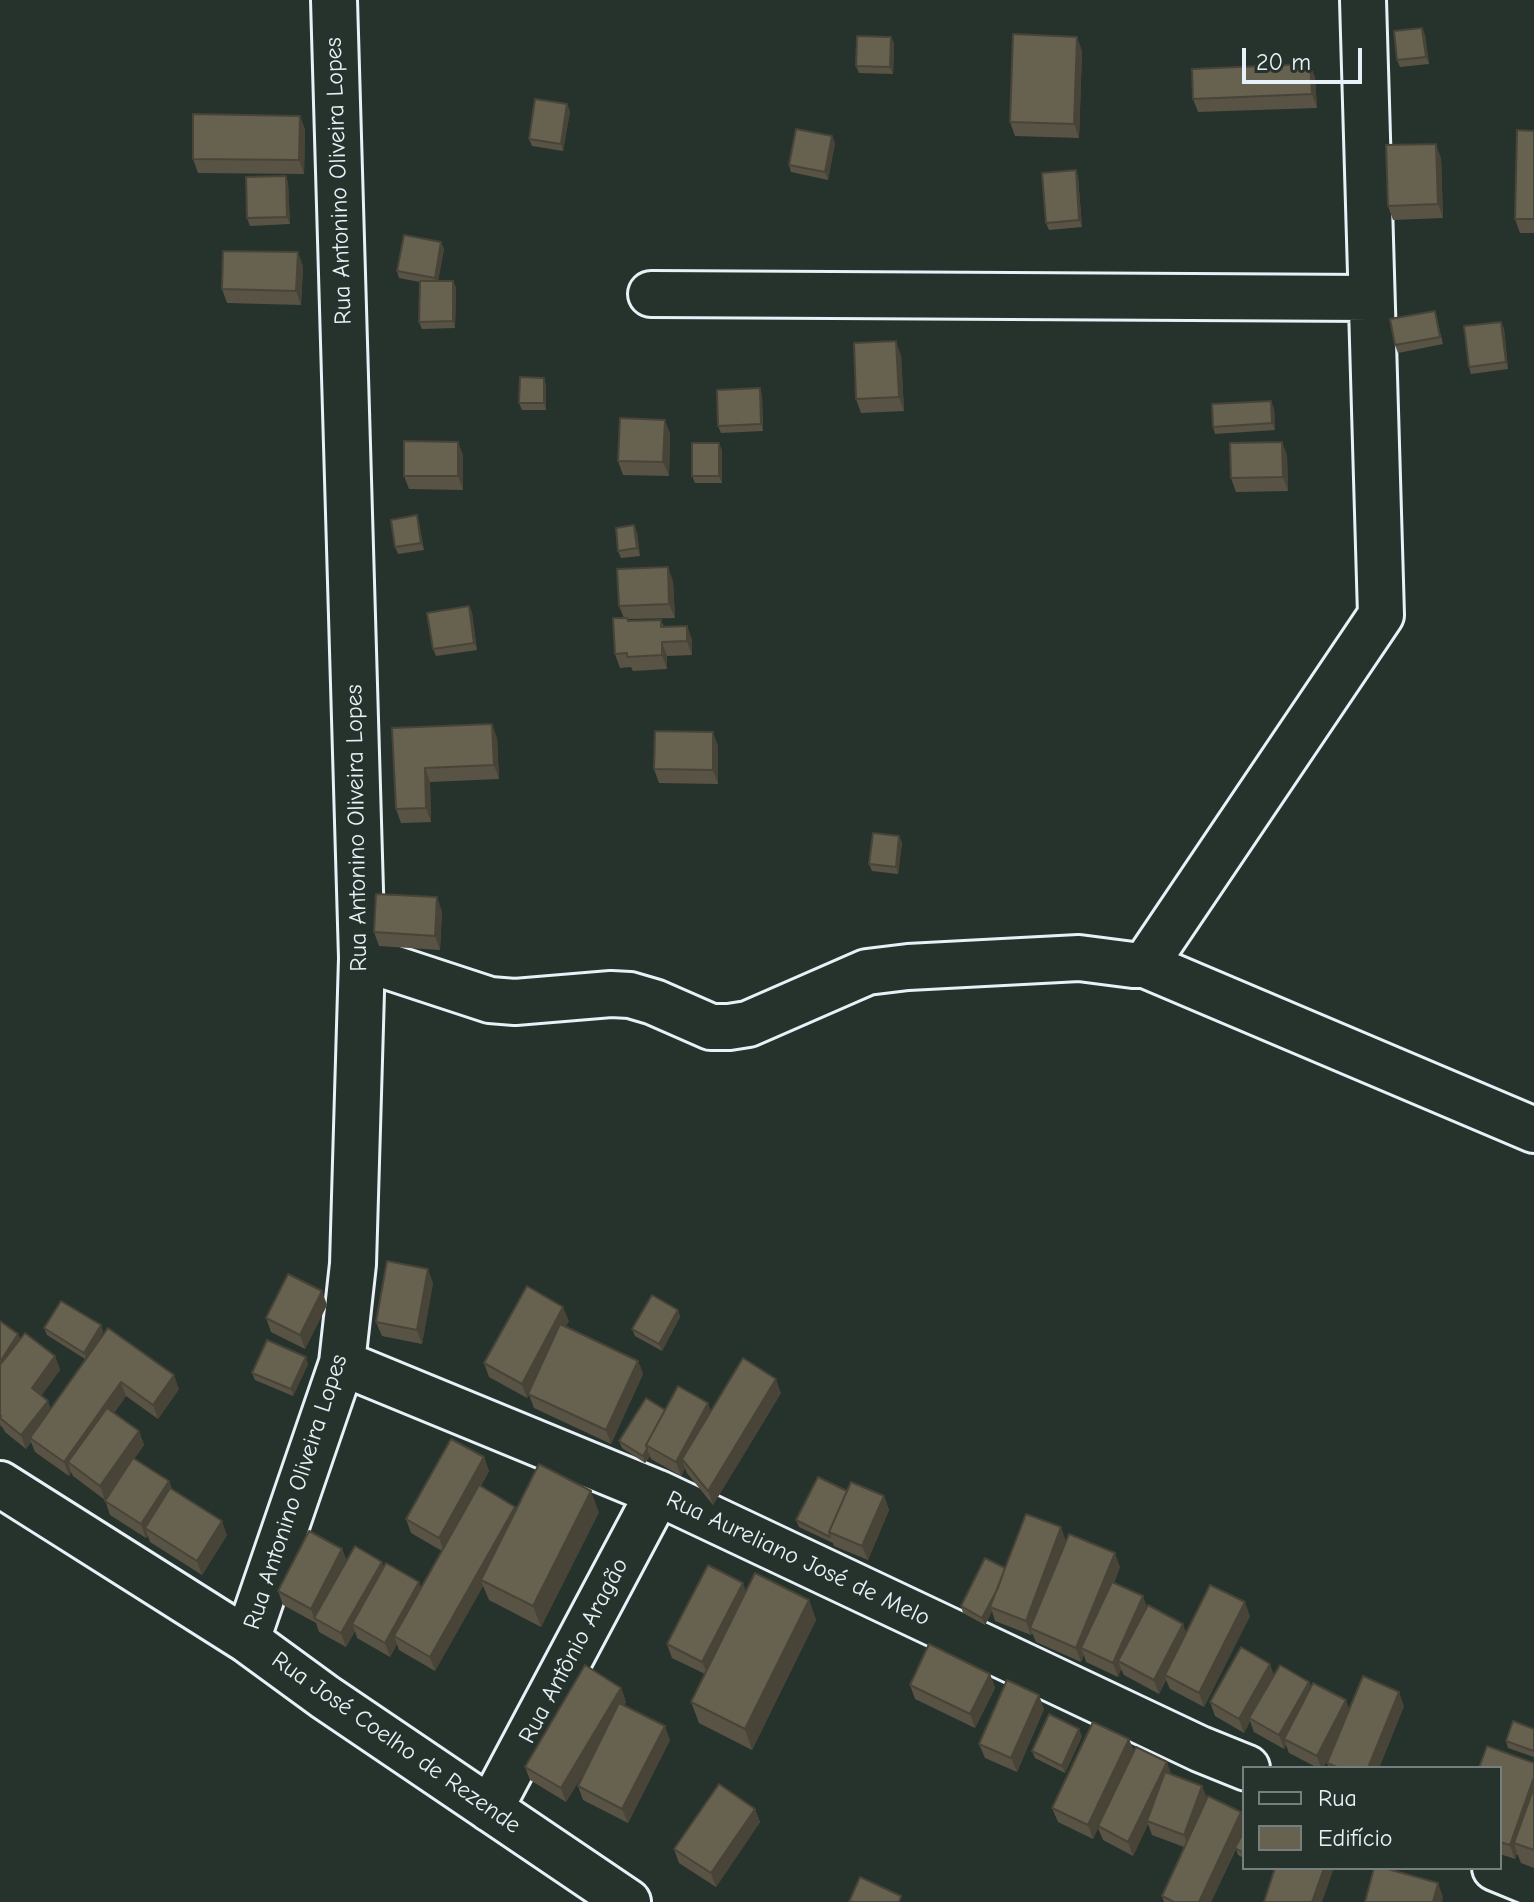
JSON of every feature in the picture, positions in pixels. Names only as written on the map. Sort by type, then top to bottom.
[{"type":"street","name":"Rua Antonino Oliveira Lopes","points":[[247,1640],[342,1363],[353,1264],[362,958],[334,0]]},
{"type":"street","points":[[1149,962],[1381,615],[1363,0]]},
{"type":"street","points":[[651,294],[1371,298]]},
{"type":"street","points":[[362,958],[490,1000],[515,1002],[630,995],[711,1027],[748,1024],[867,972],[1079,958],[1133,965],[1149,962],[1534,1130]]},
{"type":"street","name":"Rua Aureliano José de Melo","points":[[342,1363],[658,1493],[1242,1766]]},
{"type":"street","name":"Rua José Coelho de Rezende","points":[[0,1484],[247,1640],[325,1697],[628,1902]]},
{"type":"street","name":"Rua Antônio Aragão","points":[[490,1809],[658,1493]]},
{"type":"street","points":[[1500,1870],[1534,1884]]},
{"type":"building","points":[[1422,28],[1426,57],[1397,60],[1394,31]]},
{"type":"building","points":[[1013,34],[1077,37],[1074,124],[1010,122]]},
{"type":"building","points":[[857,36],[891,37],[890,67],[856,66]]},
{"type":"building","points":[[1310,64],[1312,94],[1193,99],[1192,69]]},
{"type":"building","points":[[535,99],[567,104],[561,144],[529,139]]},
{"type":"building","points":[[193,114],[300,116],[299,160],[193,159]]},
{"type":"building","points":[[796,129],[832,136],[825,172],[789,165]]},
{"type":"building","points":[[1517,130],[1534,131],[1534,219],[1515,219]]},
{"type":"building","points":[[1436,144],[1438,204],[1388,206],[1386,145]]},
{"type":"building","points":[[1076,170],[1079,220],[1046,223],[1042,173]]},
{"type":"building","points":[[286,176],[287,217],[247,218],[246,177]]},
{"type":"building","points":[[404,235],[441,242],[435,278],[397,271]]},
{"type":"building","points":[[223,251],[298,252],[296,291],[222,289]]},
{"type":"building","points":[[420,281],[453,281],[453,321],[419,322]]},
{"type":"building","points":[[1435,311],[1440,337],[1395,345],[1390,319]]},
{"type":"building","points":[[1501,322],[1506,362],[1469,367],[1464,326]]},
{"type":"building","points":[[896,341],[899,397],[856,399],[854,343]]},
{"type":"building","points":[[520,377],[544,378],[544,403],[519,403]]},
{"type":"building","points":[[760,388],[761,424],[718,426],[717,390]]},
{"type":"building","points":[[1271,401],[1272,423],[1213,427],[1212,404]]},
{"type":"building","points":[[620,418],[665,420],[663,462],[618,461]]},
{"type":"building","points":[[404,441],[458,442],[458,476],[404,476]]},
{"type":"building","points":[[1282,442],[1283,477],[1231,478],[1230,443]]},
{"type":"building","points":[[692,443],[719,443],[719,476],[692,476]]},
{"type":"building","points":[[417,515],[421,543],[395,547],[391,520]]},
{"type":"building","points":[[634,525],[637,548],[618,551],[616,528]]},
{"type":"building","points":[[668,567],[669,604],[619,606],[617,569]]},
{"type":"building","points":[[469,606],[474,643],[433,649],[427,613]]},
{"type":"building","points":[[613,618],[661,620],[661,627],[687,626],[687,641],[662,642],[662,655],[627,657],[627,653],[615,654]]},
{"type":"building","points":[[492,724],[494,765],[425,768],[426,808],[396,809],[392,728]]},
{"type":"building","points":[[655,731],[713,732],[713,770],[654,769]]},
{"type":"building","points":[[873,833],[899,836],[896,867],[869,864]]},
{"type":"building","points":[[376,894],[437,897],[435,936],[374,932]]},
{"type":"building","points":[[387,1261],[428,1269],[417,1330],[376,1322]]},
{"type":"building","points":[[288,1274],[322,1291],[300,1335],[266,1318]]},
{"type":"building","points":[[527,1286],[563,1307],[522,1384],[484,1363]]},
{"type":"building","points":[[652,1295],[678,1310],[659,1344],[632,1329]]},
{"type":"building","points":[[61,1301],[101,1325],[84,1353],[44,1328]]},
{"type":"building","points":[[0,1321],[18,1334],[0,1362]]},
{"type":"building","points":[[560,1324],[638,1361],[606,1430],[528,1394]]},
{"type":"building","points":[[108,1328],[174,1375],[153,1405],[121,1382],[64,1462],[30,1438]]},
{"type":"building","points":[[25,1333],[55,1356],[32,1388],[48,1401],[21,1435],[0,1418],[0,1365]]},
{"type":"building","points":[[267,1340],[306,1357],[291,1389],[252,1373]]},
{"type":"building","points":[[743,1358],[776,1379],[708,1491],[682,1459]]},
{"type":"building","points":[[678,1386],[708,1403],[676,1462],[646,1445]]},
{"type":"building","points":[[646,1398],[665,1410],[643,1456],[619,1441]]},
{"type":"building","points":[[107,1408],[139,1431],[100,1486],[68,1462]]},
{"type":"building","points":[[451,1439],[484,1457],[439,1538],[406,1519]]},
{"type":"building","points":[[133,1458],[169,1481],[141,1524],[105,1501]]},
{"type":"building","points":[[539,1464],[591,1491],[533,1606],[481,1580]]},
{"type":"building","points":[[818,1477],[847,1491],[829,1532],[830,1537],[796,1520]]},
{"type":"building","points":[[851,1482],[884,1496],[862,1546],[829,1532]]},
{"type":"building","points":[[479,1485],[515,1507],[430,1657],[394,1636]]},
{"type":"building","points":[[170,1488],[222,1521],[197,1561],[145,1528]]},
{"type":"building","points":[[1026,1514],[1061,1527],[1026,1621],[990,1607]]},
{"type":"building","points":[[309,1531],[342,1549],[311,1609],[278,1591]]},
{"type":"building","points":[[1069,1534],[1115,1553],[1076,1648],[1030,1628]]},
{"type":"building","points":[[355,1546],[382,1562],[341,1633],[314,1618]]},
{"type":"building","points":[[985,1558],[1005,1568],[982,1618],[961,1606]]},
{"type":"building","points":[[386,1563],[419,1582],[385,1643],[352,1624]]},
{"type":"building","points":[[708,1565],[743,1583],[702,1662],[667,1644]]},
{"type":"building","points":[[755,1573],[809,1600],[745,1729],[691,1702]]},
{"type":"building","points":[[1112,1582],[1143,1596],[1113,1663],[1081,1648]]},
{"type":"building","points":[[1210,1585],[1245,1602],[1199,1693],[1165,1675]]},
{"type":"building","points":[[1148,1605],[1183,1624],[1154,1680],[1118,1661]]},
{"type":"building","points":[[929,1644],[990,1674],[970,1714],[910,1685]]},
{"type":"building","points":[[1241,1647],[1270,1664],[1239,1719],[1210,1702]]},
{"type":"building","points":[[585,1665],[621,1688],[561,1788],[525,1767]]},
{"type":"building","points":[[1280,1665],[1309,1682],[1279,1735],[1249,1718]]},
{"type":"building","points":[[1363,1676],[1399,1692],[1369,1766],[1334,1766],[1327,1763]]},
{"type":"building","points":[[1007,1680],[1039,1695],[1011,1758],[979,1744]]},
{"type":"building","points":[[1313,1683],[1346,1700],[1317,1756],[1284,1739]]},
{"type":"building","points":[[619,1703],[665,1726],[622,1809],[578,1786]]},
{"type":"building","points":[[1049,1714],[1079,1729],[1062,1766],[1032,1751]]},
{"type":"building","points":[[1513,1721],[1534,1729],[1534,1751],[1506,1741]]},
{"type":"building","points":[[1093,1722],[1129,1739],[1088,1825],[1052,1808]]},
{"type":"building","points":[[1487,1746],[1534,1763],[1534,1777],[1510,1845],[1502,1843],[1502,1766],[1480,1766]]},
{"type":"building","points":[[1136,1747],[1167,1762],[1128,1842],[1098,1826]]},
{"type":"building","points":[[1165,1772],[1202,1786],[1184,1835],[1147,1821]]},
{"type":"building","points":[[719,1784],[755,1809],[711,1873],[674,1849]]},
{"type":"building","points":[[1534,1787],[1534,1850],[1514,1843]]},
{"type":"building","points":[[1208,1796],[1241,1812],[1199,1902],[1174,1902],[1162,1896]]},
{"type":"building","points":[[1242,1835],[1242,1852],[1235,1848]]},
{"type":"building","points":[[1274,1870],[1323,1870],[1312,1902],[1264,1902]]},
{"type":"building","points":[[1373,1870],[1391,1870],[1438,1883],[1433,1902],[1365,1902]]},
{"type":"building","points":[[860,1877],[901,1896],[899,1902],[849,1902]]}]
